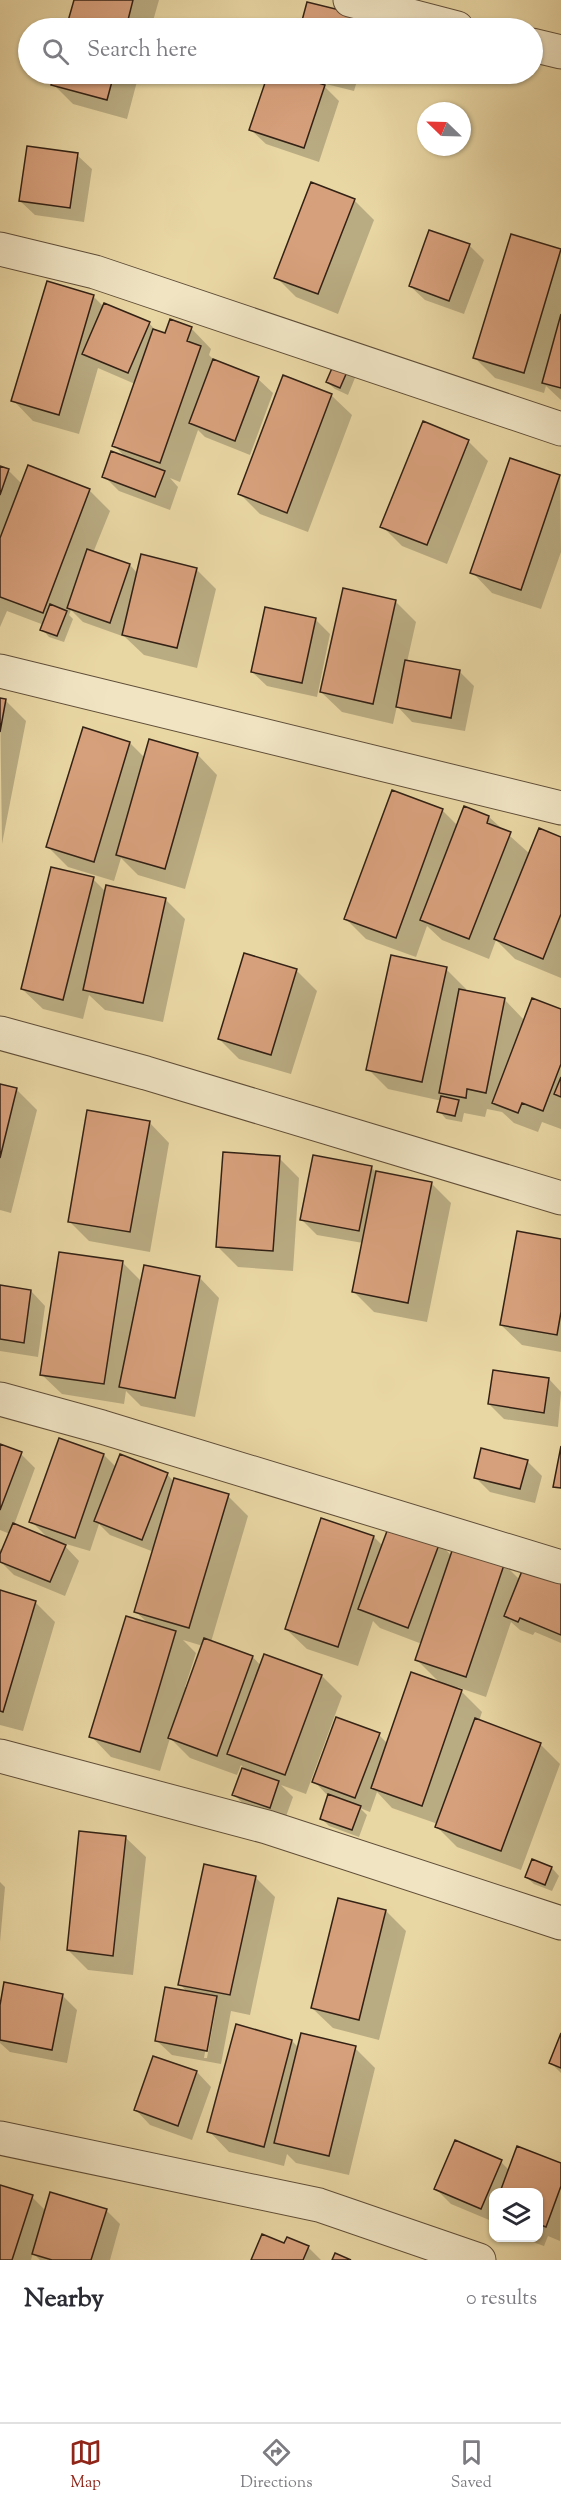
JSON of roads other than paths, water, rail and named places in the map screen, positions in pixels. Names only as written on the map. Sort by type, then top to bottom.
[{"type":"street","points":[[350,0],[419,18]]},
{"type":"street","points":[[543,48],[561,52]]},
{"type":"street","points":[[0,249],[95,272],[561,429]]},
{"type":"street","points":[[0,671],[561,808]]},
{"type":"street","points":[[0,1033],[146,1073],[561,1198]]},
{"type":"street","points":[[0,1399],[102,1427],[561,1567]]},
{"type":"street","points":[[0,1756],[267,1827],[561,1923]]},
{"type":"street","points":[[0,2138],[319,2205],[479,2260]]}]
